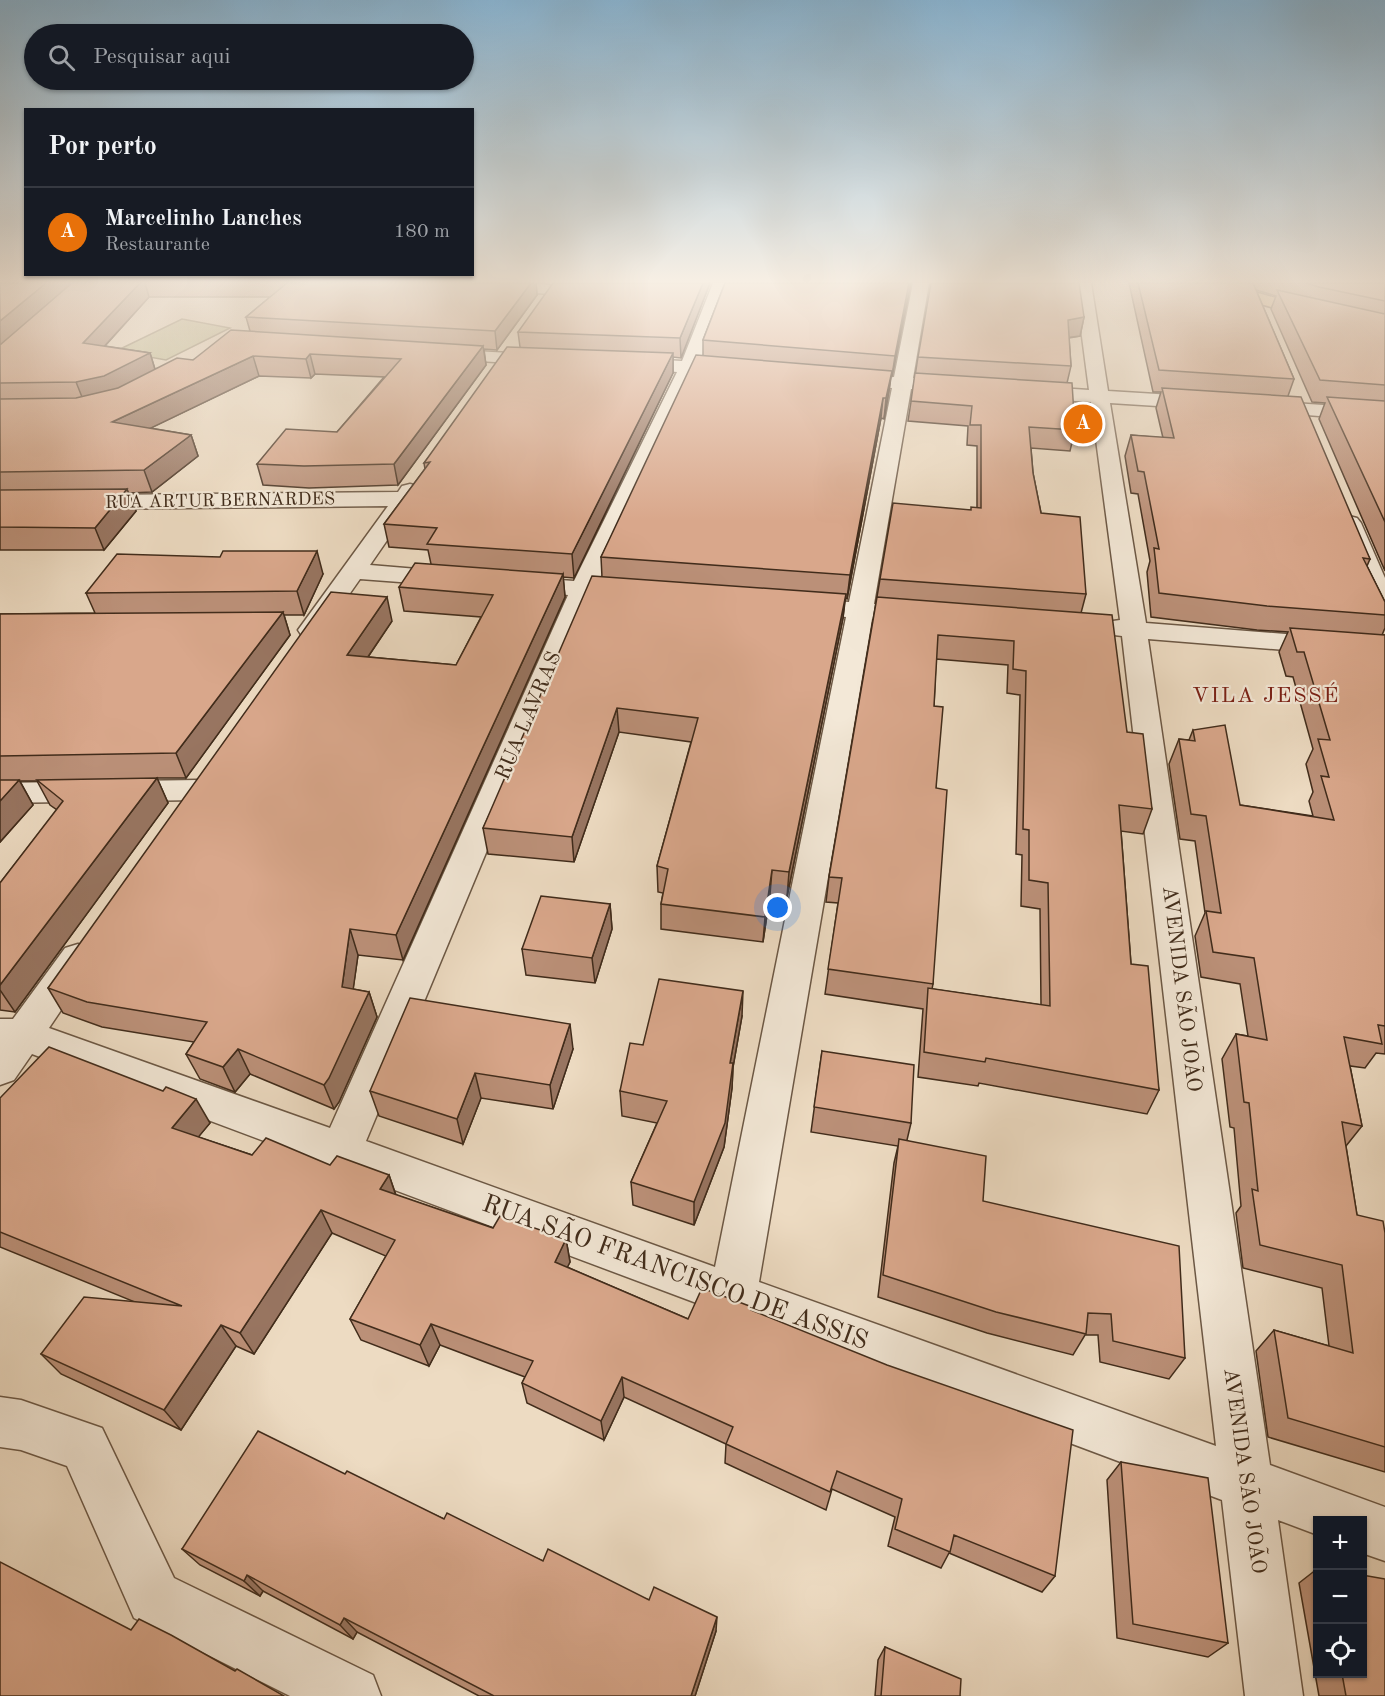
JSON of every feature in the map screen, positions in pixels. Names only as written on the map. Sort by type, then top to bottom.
[{"type":"street","points":[[484,386],[501,362]]},
{"type":"street","name":"RUA LAVRAS","points":[[341,1150],[584,589],[691,362]]},
{"type":"street","points":[[733,1294],[907,362]]},
{"type":"street","name":"AVENIDA SÃO JOÃO","points":[[1094,362],[1134,630],[1274,1696]]},
{"type":"street","points":[[608,363],[749,371]]},
{"type":"street","points":[[832,378],[972,388]]},
{"type":"street","points":[[1292,389],[1310,431]]},
{"type":"street","points":[[1006,390],[1385,415]]},
{"type":"street","points":[[294,654],[303,625],[353,571],[424,470]]},
{"type":"street","name":"RUA ARTUR BERNARDES","points":[[0,503],[405,499]]},
{"type":"street","points":[[1343,508],[1385,607]]},
{"type":"street","points":[[353,571],[653,594]]},
{"type":"street","points":[[780,604],[944,616]]},
{"type":"street","points":[[1087,626],[1385,650]]},
{"type":"street","points":[[0,793],[205,781],[177,820]]},
{"type":"street","points":[[8,1046],[93,937]]},
{"type":"street","name":"RUA SÃO FRANCISCO DE ASSIS","points":[[8,1046],[341,1150],[1334,1516]]},
{"type":"street","points":[[10,1424],[84,1446],[154,1598],[352,1696]]},
{"type":"street","points":[[1367,1528],[1385,1534]]},
{"type":"building","points":[[0,362],[132,362],[104,376],[76,382],[0,383]]},
{"type":"building","points":[[169,362],[240,362],[112,422],[191,435],[144,470],[0,472],[0,399],[76,398],[118,388]]},
{"type":"building","points":[[398,362],[471,362],[394,464],[304,466],[257,464],[286,429],[337,432]]},
{"type":"building","points":[[496,362],[668,362],[572,554],[427,544],[437,528],[384,524],[430,462],[424,463]]},
{"type":"building","points":[[693,362],[784,362],[892,371],[886,398],[883,398],[850,575],[601,557]]},
{"type":"building","points":[[1005,362],[1071,362],[1071,366]]},
{"type":"building","points":[[1157,362],[1287,362],[1294,379],[1159,370]]},
{"type":"building","points":[[1311,362],[1385,362],[1385,385],[1320,380]]},
{"type":"building","points":[[915,373],[1072,383],[1075,430],[1029,427],[1033,473],[1041,513],[1080,517],[1086,594],[880,579],[893,503],[971,510],[971,507],[981,508],[981,425],[970,425],[972,406],[911,401]]},
{"type":"building","points":[[1162,388],[1301,397],[1370,559],[1363,558],[1385,602],[1385,615],[1267,606],[1159,593],[1154,548],[1159,549],[1144,472],[1138,471],[1131,435],[1174,438]]},
{"type":"building","points":[[1327,397],[1385,401],[1385,522]]},
{"type":"building","points":[[127,489],[95,528],[0,527],[0,490]]},
{"type":"building","points":[[223,551],[317,551],[297,591],[86,593],[117,554],[220,557]]},
{"type":"building","points":[[415,563],[563,574],[396,935],[350,929],[342,987],[369,992],[324,1085],[238,1049],[223,1067],[186,1054],[207,1022],[87,1002],[48,988],[331,592],[387,597],[347,655],[456,665],[493,595],[399,587]]},
{"type":"building","points":[[592,576],[846,594],[789,872],[772,870],[765,917],[661,904],[668,869],[657,866],[698,718],[617,708],[572,837],[483,828]]},
{"type":"building","points":[[877,597],[1112,615],[1127,732],[1143,734],[1152,809],[1119,805],[1131,964],[1148,966],[1159,1090],[986,1058],[985,1062],[924,1052],[928,988],[1050,1006],[1048,883],[1029,880],[1029,830],[1023,829],[1026,671],[1013,669],[1014,641],[938,635],[934,706],[943,707],[936,788],[947,790],[933,984],[828,969],[842,878],[829,877]]},
{"type":"building","points":[[283,612],[176,753],[0,756],[0,614]]},
{"type":"building","points":[[1290,628],[1385,635],[1385,1026],[1378,1025],[1382,1044],[1344,1037],[1362,1126],[1342,1122],[1357,1215],[1383,1221],[1385,1233],[1385,1447],[1288,1418],[1274,1330],[1353,1353],[1342,1265],[1260,1245],[1252,1189],[1258,1191],[1249,1103],[1244,1102],[1236,1034],[1267,1040],[1254,958],[1213,952],[1206,911],[1221,913],[1206,816],[1191,814],[1179,739],[1195,741],[1193,730],[1225,725],[1240,805],[1334,820],[1321,776],[1329,777],[1318,739],[1330,740],[1304,652],[1297,652]]},
{"type":"building","points":[[157,778],[0,985],[0,883],[63,801],[37,780]]},
{"type":"building","points":[[0,780],[19,780],[0,801]]},
{"type":"building","points":[[541,896],[610,904],[592,958],[522,949]]},
{"type":"building","points":[[659,979],[743,991],[730,1063],[733,1063],[725,1123],[694,1202],[631,1182],[667,1101],[620,1091],[630,1043],[643,1045]]},
{"type":"building","points":[[410,998],[570,1024],[550,1085],[475,1073],[457,1119],[370,1091]]},
{"type":"building","points":[[49,1047],[163,1091],[166,1087],[196,1099],[172,1128],[252,1155],[266,1138],[330,1165],[337,1156],[389,1175],[380,1189],[493,1228],[500,1216],[566,1239],[555,1262],[688,1319],[702,1288],[887,1365],[1073,1430],[1055,1576],[954,1535],[950,1552],[895,1529],[902,1499],[837,1471],[830,1492],[726,1444],[733,1427],[622,1377],[601,1421],[522,1383],[533,1361],[431,1324],[420,1345],[350,1319],[395,1240],[321,1210],[240,1333],[221,1325],[164,1410],[41,1354],[84,1297],[182,1306],[0,1232],[0,1098]]},
{"type":"building","points":[[822,1051],[914,1065],[911,1123],[814,1107]]},
{"type":"building","points":[[899,1139],[986,1156],[983,1201],[1179,1246],[1185,1358],[1113,1341],[1111,1314],[1088,1313],[1086,1334],[996,1312],[883,1275]]},
{"type":"building","points":[[258,1431],[345,1474],[347,1471],[444,1519],[447,1513],[543,1561],[548,1549],[649,1600],[654,1587],[717,1617],[691,1696],[494,1696],[344,1618],[340,1625],[247,1575],[244,1581],[182,1549]]},
{"type":"building","points":[[1121,1462],[1208,1478],[1228,1643],[1133,1624]]},
{"type":"building","points":[[0,1562],[131,1630],[139,1619],[235,1671],[237,1669],[284,1696],[0,1696]]},
{"type":"building","points":[[1367,1576],[1385,1579],[1385,1696],[1346,1696],[1343,1678],[1367,1678]]},
{"type":"building","points":[[885,1647],[961,1679],[960,1696],[881,1696]]},
{"type":"place","name":"Marcelinho Lanches","points":[[1083,424]]},
{"type":"district","name":"VILA JESSÉ","points":[[1266,696]]}]
